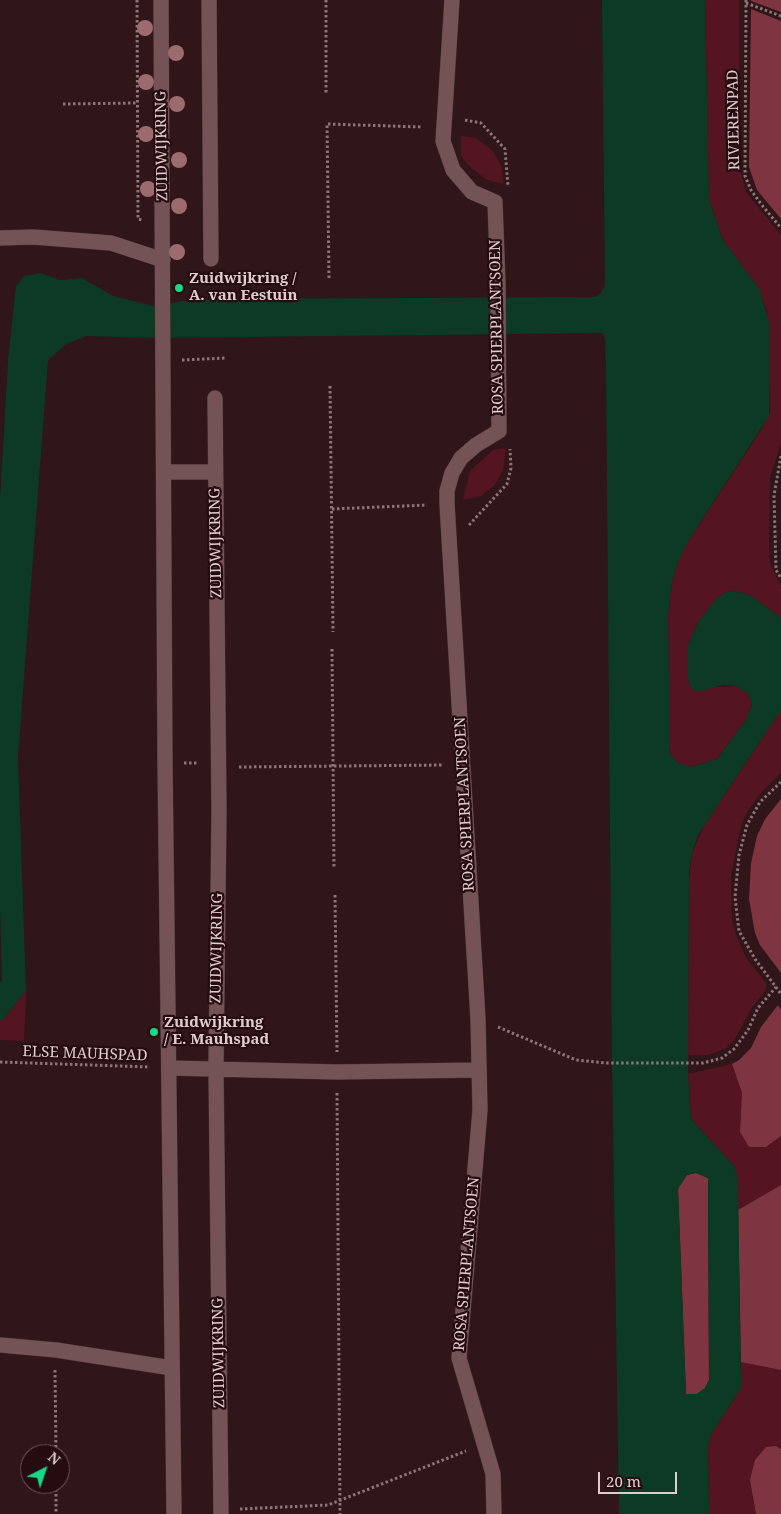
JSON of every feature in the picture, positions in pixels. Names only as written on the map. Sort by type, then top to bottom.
[{"type":"street","name":"ZUIDWIJKRING","points":[[161,0],[165,762],[174,1514]]},
{"type":"street","points":[[210,0],[211,259]]},
{"type":"street","name":"ROSA SPIERPLANTSOEN","points":[[452,0],[443,141],[453,170],[472,192],[495,202],[498,284],[499,431],[476,444],[461,458],[452,473],[447,491],[478,1019],[480,1110],[459,1358],[493,1474],[494,1514]]},
{"type":"street","points":[[0,238],[33,237],[111,244],[163,260]]},
{"type":"street","name":"ZUIDWIJKRING","points":[[215,398],[218,765],[216,1070],[220,1512]]},
{"type":"street","name":"ZUIDWIJKRING","points":[[164,472],[216,472]]},
{"type":"street","points":[[170,1068],[337,1072],[478,1070]]},
{"type":"street","points":[[0,1345],[56,1350],[172,1368]]},
{"type":"path","points":[[326,0],[326,95]]},
{"type":"path","points":[[746,1],[781,16]]},
{"type":"path","name":"RIVIERENPAD","points":[[746,1],[745,176],[751,190],[781,228]]},
{"type":"path","points":[[63,104],[137,103]]},
{"type":"path","points":[[329,278],[327,124],[481,123],[504,149],[506,168]]},
{"type":"path","points":[[164,362],[226,358]]},
{"type":"path","points":[[330,386],[333,632]]},
{"type":"path","points":[[781,456],[774,495],[776,570],[781,578]]},
{"type":"path","points":[[450,538],[470,524],[507,484],[511,468]]},
{"type":"path","points":[[332,509],[447,504]]},
{"type":"path","points":[[332,649],[334,868]]},
{"type":"path","points":[[165,762],[218,765],[429,765]]},
{"type":"path","points":[[781,782],[760,802],[747,824],[739,855],[735,897],[739,931],[755,959],[781,994]]},
{"type":"path","points":[[335,895],[340,1514]]},
{"type":"path","points":[[478,1019],[576,1060],[605,1063],[703,1063],[722,1058],[734,1049],[748,1030],[758,1008],[776,987]]},
{"type":"path","name":"ELSE MAUHSPAD","points":[[0,1062],[170,1068]]},
{"type":"path","points":[[56,1350],[56,1444]]},
{"type":"path","points":[[220,1512],[328,1505],[483,1444]]},
{"type":"path","points":[[56,1494],[56,1514]]},
{"type":"shaded area","points":[[602,0],[705,0],[709,200],[723,240],[760,290],[769,323],[769,416],[689,540],[678,562],[672,582],[668,615],[670,754],[678,763],[691,767],[717,759],[745,721],[752,705],[749,695],[737,686],[723,685],[697,692],[691,688],[688,678],[688,645],[698,622],[717,598],[726,592],[734,591],[750,595],[781,618],[781,710],[698,835],[692,853],[689,872],[688,1074],[691,1119],[735,1167],[738,1181],[741,1388],[711,1435],[708,1447],[709,1514],[619,1514],[612,1066],[606,367],[605,338],[602,333],[153,338],[87,336],[66,344],[48,360],[18,757],[26,990],[3,1020],[0,1020],[0,982],[2,980],[0,910],[0,499],[8,360],[16,286],[24,276],[40,273],[60,280],[82,278],[113,296],[153,306],[184,301],[228,299],[595,297],[600,294],[605,286]],"holes":[[[696,1173],[708,1178],[709,1380],[705,1388],[697,1394],[686,1394],[678,1189],[687,1175]]]},
{"type":"shaded area","points":[[705,0],[739,0],[739,165],[746,192],[781,235],[781,443],[770,478],[769,539],[770,564],[781,586],[781,618],[750,595],[734,591],[726,592],[717,598],[698,622],[688,645],[688,678],[691,688],[737,686],[749,695],[752,705],[745,721],[717,759],[691,767],[683,766],[672,758],[669,743],[668,615],[672,582],[678,562],[689,540],[761,430],[770,412],[767,311],[757,286],[723,240],[709,200]]},
{"type":"shaded area","points":[[781,0],[781,12],[751,1]]},
{"type":"shaded area","points":[[751,9],[781,21],[781,219],[757,190],[749,167]]},
{"type":"shaded area","points":[[461,136],[476,138],[493,151],[502,167],[503,184],[485,179],[466,163],[461,155]]},
{"type":"shaded area","points":[[506,448],[503,470],[495,485],[481,496],[463,500],[470,471],[493,450]]},
{"type":"shaded area","points":[[781,710],[781,773],[759,795],[747,812],[741,826],[731,876],[732,919],[736,936],[747,959],[766,983],[766,990],[753,1006],[735,1039],[727,1048],[708,1055],[688,1055],[689,879],[692,853],[704,826]]},
{"type":"shaded area","points":[[781,799],[781,973],[760,945],[755,933],[749,899],[751,863],[757,836],[765,819]]},
{"type":"shaded area","points":[[26,990],[24,1041],[0,1040],[0,1020],[3,1020]]},
{"type":"shaded area","points":[[778,1005],[781,1010],[781,1136],[766,1147],[749,1147],[740,1132],[742,1093],[732,1064],[751,1048],[761,1027]]},
{"type":"shaded area","points":[[732,1064],[742,1093],[740,1132],[766,1147],[781,1136],[781,1185],[738,1210],[735,1167],[691,1119],[688,1074]]},
{"type":"shaded area","points":[[696,1173],[708,1178],[709,1380],[705,1388],[697,1394],[686,1394],[678,1188],[687,1175]]},
{"type":"shaded area","points":[[781,1185],[781,1370],[741,1362],[738,1210]]},
{"type":"shaded area","points":[[741,1362],[781,1370],[781,1449],[776,1446],[750,1480],[756,1514],[709,1514],[708,1447],[711,1435],[741,1388]]},
{"type":"shaded area","points":[[776,1446],[781,1449],[781,1514],[756,1514],[750,1480],[755,1460],[766,1447]]},
{"type":"place","name":"Zuidwijkring / A. van Eestuin","points":[[179,288]]},
{"type":"place","name":"Zuidwijkring / E. Mauhspad","points":[[154,1032]]}]
